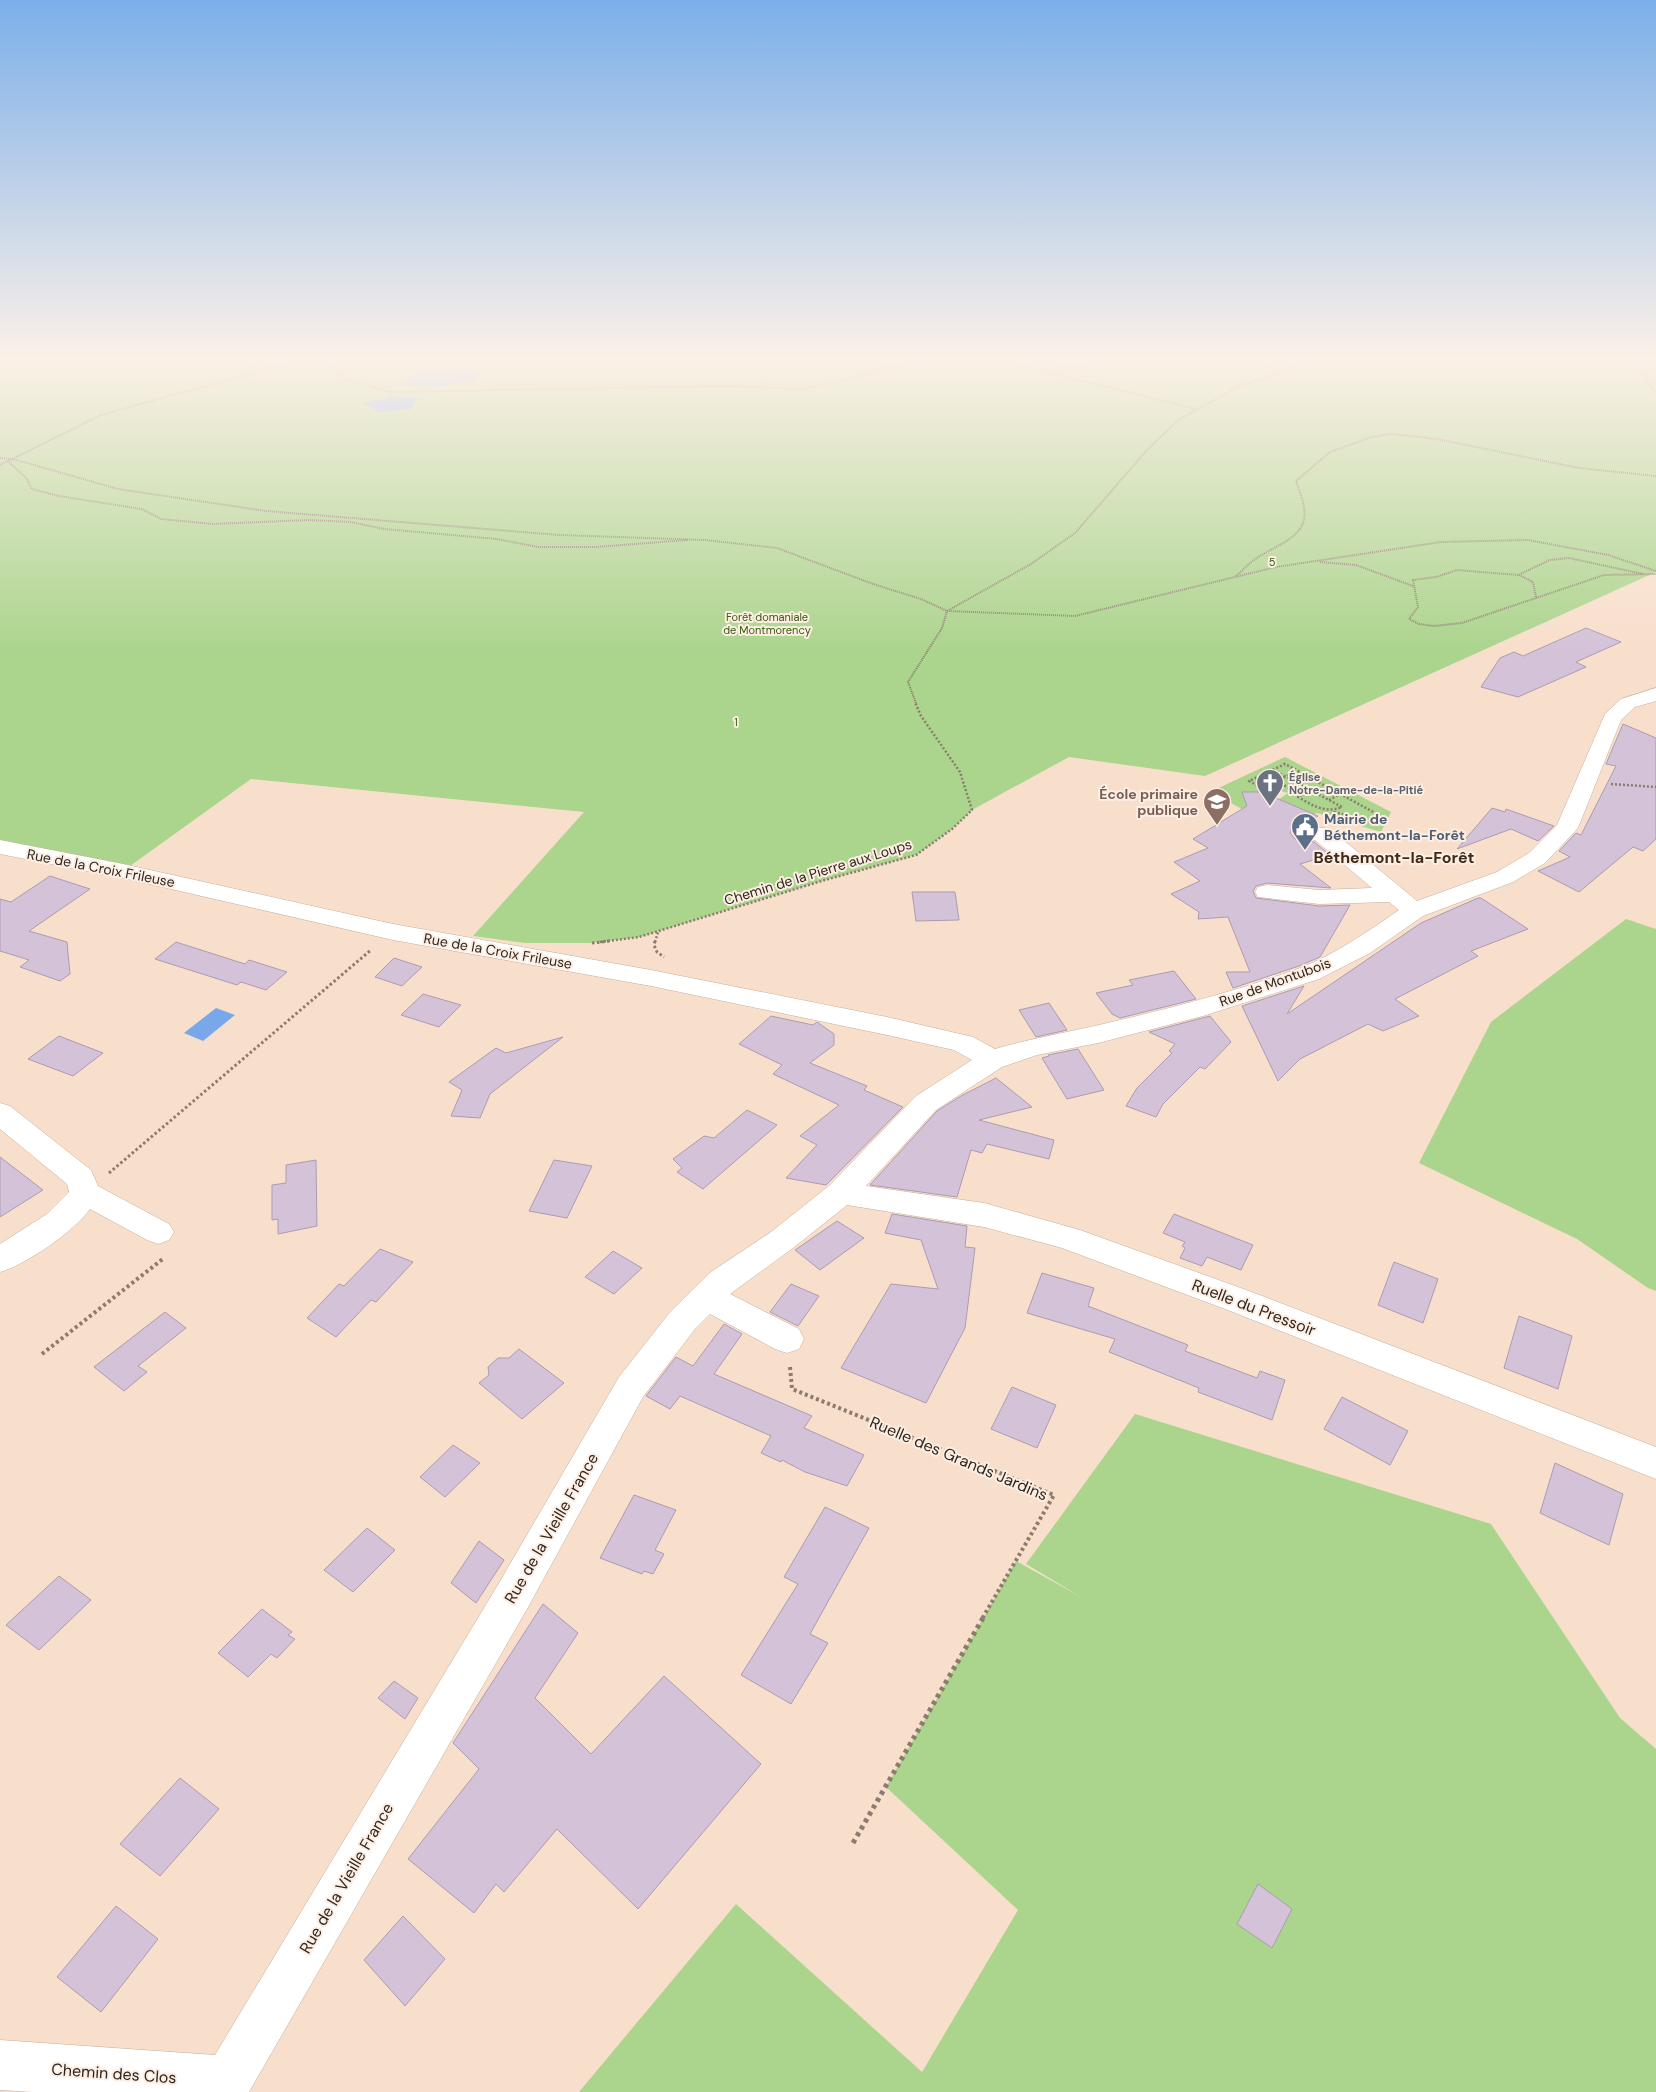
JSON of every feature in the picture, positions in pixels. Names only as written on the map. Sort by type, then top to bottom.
[{"type":"street","name":"Rue de Montubois","points":[[992,1060],[1033,1047],[1098,1034],[1194,1010],[1310,973],[1361,948],[1404,903],[1505,877],[1537,858],[1566,828],[1612,718],[1628,703],[1655,693]]},
{"type":"street","points":[[1323,820],[1404,903]]},
{"type":"street","name":"Rue de la Croix Frileuse","points":[[0,848],[123,871],[393,932],[651,978],[887,1026],[964,1043],[992,1060]]},
{"type":"street","points":[[1267,892],[1404,903]]},
{"type":"street","name":"Rue de la Vieille France","points":[[224,2086],[513,1596],[631,1387],[683,1320],[723,1281],[782,1240],[840,1193],[926,1102],[992,1060]]},
{"type":"street","points":[[0,1113],[80,1178],[85,1193],[158,1232]]},
{"type":"street","points":[[0,1260],[60,1220],[77,1206],[85,1193]]},
{"type":"street","name":"Ruelle du Pressoir","points":[[840,1193],[984,1215],[1069,1238],[1237,1300],[1656,1463]]},
{"type":"street","points":[[706,1298],[786,1339]]},
{"type":"street","name":"Chemin des Clos","points":[[0,2065],[224,2086]]},
{"type":"path","points":[[0,458],[13,459],[118,489],[266,511],[486,528],[510,532],[619,538],[699,539],[780,548],[911,598],[937,605],[948,611],[1075,616],[1276,567],[1441,542],[1528,540],[1608,555],[1656,573]]},
{"type":"path","points":[[948,611],[1031,564],[1074,533],[1141,458]]},
{"type":"path","points":[[1236,577],[1259,556],[1294,537],[1304,522],[1304,502],[1296,481],[1323,458]]},
{"type":"path","points":[[1528,458],[1579,468],[1656,476]]},
{"type":"path","points":[[0,465],[13,459]]},
{"type":"path","points":[[8,461],[26,478],[32,488],[59,496],[142,509],[161,519],[213,524],[309,520],[351,522],[384,529],[497,539],[538,547],[595,546],[699,539]]},
{"type":"path","points":[[351,522],[354,518]]},
{"type":"path","points":[[1518,575],[1550,560],[1569,558],[1643,574]]},
{"type":"path","points":[[1314,561],[1356,565],[1413,586]]},
{"type":"path","points":[[1536,597],[1533,582],[1518,575],[1457,570],[1436,577],[1413,580],[1418,607],[1409,619],[1419,624],[1434,626],[1462,623],[1604,575],[1656,573]]},
{"type":"path","name":"Chemin de la Pierre aux Loups","points":[[658,932],[826,880],[916,855],[952,830],[972,810],[960,772],[921,716],[908,682],[942,628],[948,611]]},
{"type":"path","points":[[1298,771],[1262,788],[1249,781],[1285,764],[1298,771],[1340,794],[1377,814],[1375,823],[1323,820]]},
{"type":"path","points":[[1273,770],[1310,789],[1323,820]]},
{"type":"path","points":[[1275,781],[1302,795]]},
{"type":"path","points":[[1583,787],[1622,784],[1656,787]]},
{"type":"path","points":[[1310,789],[1298,798],[1326,811],[1323,820]]},
{"type":"path","points":[[1323,820],[1340,794]]},
{"type":"path","points":[[85,1193],[393,932]]},
{"type":"path","points":[[42,1354],[175,1249],[158,1232]]},
{"type":"path","name":"Ruelle des Grands Jardins","points":[[786,1339],[792,1389],[1054,1495],[853,1843]]},
{"type":"green space","name":"Forêt domaniale de Montmorency","points":[[0,458],[1656,458],[1656,572],[1205,776],[1069,757],[972,810],[952,829],[916,855],[825,880],[639,937],[590,943],[525,943],[473,936],[584,812],[251,779],[123,871],[0,847]]},
{"type":"green space","points":[[1285,757],[1391,812],[1381,832],[1317,813],[1312,815],[1278,800],[1288,793],[1277,790],[1279,789],[1276,787],[1265,794],[1250,792],[1244,796],[1250,804],[1242,809],[1210,792]]},
{"type":"green space","points":[[1626,919],[1656,929],[1656,1291],[1648,1288],[1577,1239],[1419,1163],[1491,1022]]},
{"type":"green space","points":[[1135,1414],[1491,1524],[1620,1718],[1656,1749],[1656,2092],[579,2092],[736,1904],[922,2072],[1018,1910],[886,1787],[1016,1561],[1081,1597],[1026,1564]]},
{"type":"water","points":[[216,1008],[235,1015],[203,1041],[184,1033]]},
{"type":"building","points":[[1586,628],[1621,642],[1576,662],[1586,667],[1518,697],[1481,687],[1500,658],[1514,652],[1523,656]]},
{"type":"building","points":[[1623,724],[1656,738],[1656,839],[1643,851],[1633,847],[1579,892],[1538,871],[1570,857],[1559,851],[1576,833],[1581,835],[1616,766],[1606,764]]},
{"type":"building","points":[[1242,792],[1262,792],[1318,816],[1307,824],[1295,825],[1290,833],[1295,839],[1314,842],[1330,855],[1300,864],[1331,888],[1267,883],[1256,886],[1253,891],[1256,898],[1319,906],[1350,905],[1320,957],[1233,988],[1226,972],[1250,972],[1228,917],[1198,919],[1199,912],[1171,894],[1200,881],[1174,862],[1208,848],[1193,839],[1247,806]]},
{"type":"building","points":[[1492,808],[1505,812],[1506,809],[1554,826],[1538,841],[1511,829],[1457,849]]},
{"type":"building","points":[[50,876],[90,889],[29,931],[67,942],[70,974],[60,981],[20,967],[29,960],[0,951],[0,899],[11,902]]},
{"type":"building","points":[[912,892],[955,892],[959,920],[916,921]]},
{"type":"building","points":[[1481,898],[1528,929],[1471,951],[1478,956],[1395,999],[1419,1016],[1383,1031],[1368,1024],[1300,1059],[1278,1081],[1242,1006],[1304,986],[1287,1014],[1421,923]]},
{"type":"building","points":[[176,942],[245,964],[249,960],[287,972],[266,990],[241,982],[237,985],[155,959]]},
{"type":"building","points":[[394,958],[422,967],[402,986],[375,977]]},
{"type":"building","points":[[1174,971],[1196,999],[1120,1018],[1112,1014],[1096,993],[1133,985],[1129,980]]},
{"type":"building","points":[[423,994],[461,1005],[439,1027],[401,1015]]},
{"type":"building","points":[[1049,1003],[1067,1030],[1036,1037],[1019,1010]]},
{"type":"building","points":[[771,1016],[813,1025],[817,1022],[834,1034],[834,1045],[810,1063],[867,1086],[864,1090],[903,1107],[826,1185],[786,1178],[817,1145],[800,1136],[839,1105],[773,1074],[782,1065],[739,1044]]},
{"type":"building","points":[[1210,1016],[1231,1042],[1205,1069],[1200,1067],[1163,1104],[1156,1117],[1126,1106],[1137,1088],[1172,1053],[1169,1051],[1175,1044],[1149,1032]]},
{"type":"building","points":[[59,1036],[103,1053],[73,1076],[28,1059]]},
{"type":"building","points":[[563,1037],[490,1094],[480,1118],[451,1116],[462,1090],[449,1082],[496,1048],[506,1053]]},
{"type":"building","points":[[1078,1049],[1104,1090],[1067,1099],[1042,1058]]},
{"type":"building","points":[[996,1078],[1032,1107],[979,1120],[1054,1140],[1049,1159],[987,1144],[982,1153],[971,1150],[957,1197],[870,1185],[937,1111]]},
{"type":"building","points":[[747,1110],[777,1125],[703,1189],[677,1172],[682,1168],[673,1159],[704,1136],[714,1138]]},
{"type":"building","points":[[0,1157],[43,1190],[0,1217]]},
{"type":"building","points":[[316,1160],[317,1226],[278,1234],[278,1219],[272,1220],[272,1185],[286,1183],[286,1165]]},
{"type":"building","points":[[554,1160],[592,1166],[567,1218],[529,1211]]},
{"type":"building","points":[[892,1214],[967,1226],[965,1247],[975,1248],[965,1328],[926,1403],[841,1368],[891,1284],[938,1289],[921,1240],[885,1233]]},
{"type":"building","points":[[1174,1214],[1253,1245],[1241,1270],[1207,1257],[1202,1266],[1180,1258],[1185,1248],[1182,1246],[1185,1242],[1163,1233]]},
{"type":"building","points":[[837,1221],[864,1238],[820,1270],[795,1250]]},
{"type":"building","points":[[380,1249],[413,1262],[376,1302],[371,1300],[336,1337],[307,1318],[339,1284],[344,1286]]},
{"type":"building","points":[[613,1251],[642,1268],[614,1294],[585,1277]]},
{"type":"building","points":[[1394,1262],[1438,1279],[1423,1323],[1378,1305]]},
{"type":"building","points":[[1042,1273],[1094,1288],[1088,1306],[1188,1345],[1185,1351],[1257,1378],[1260,1371],[1285,1380],[1272,1420],[1198,1392],[1199,1388],[1109,1352],[1115,1339],[1027,1313]]},
{"type":"building","points":[[791,1284],[819,1296],[798,1326],[770,1312]]},
{"type":"building","points":[[165,1312],[186,1328],[138,1366],[147,1372],[124,1391],[94,1367]]},
{"type":"building","points":[[1519,1316],[1572,1336],[1558,1389],[1504,1368]]},
{"type":"building","points":[[724,1324],[742,1334],[714,1374],[812,1416],[804,1428],[864,1455],[847,1486],[805,1472],[782,1460],[781,1462],[761,1453],[771,1436],[680,1396],[670,1409],[646,1396],[676,1357],[693,1366]]},
{"type":"building","points":[[519,1349],[564,1383],[522,1419],[479,1383],[489,1375],[488,1367],[498,1358],[509,1358]]},
{"type":"building","points":[[1012,1387],[1056,1405],[1037,1448],[991,1429]]},
{"type":"building","points":[[1342,1397],[1408,1431],[1390,1465],[1324,1429]]},
{"type":"building","points":[[453,1445],[480,1463],[445,1497],[420,1477]]},
{"type":"building","points":[[1555,1463],[1623,1494],[1609,1545],[1540,1513]]},
{"type":"building","points":[[634,1495],[676,1510],[655,1550],[664,1554],[653,1574],[644,1571],[642,1574],[600,1558]]},
{"type":"building","points":[[825,1507],[869,1528],[810,1634],[828,1643],[791,1704],[741,1675],[798,1584],[784,1577]]},
{"type":"building","points":[[367,1528],[395,1550],[353,1592],[324,1570]]},
{"type":"building","points":[[479,1541],[504,1560],[476,1603],[451,1583]]},
{"type":"building","points":[[59,1576],[91,1600],[39,1650],[6,1625]]},
{"type":"building","points":[[543,1604],[578,1633],[535,1698],[591,1754],[664,1676],[761,1764],[638,1909],[557,1829],[504,1892],[496,1884],[474,1913],[408,1859],[479,1769],[453,1743]]},
{"type":"building","points":[[262,1609],[292,1632],[288,1635],[295,1639],[277,1658],[271,1654],[248,1677],[218,1653]]},
{"type":"building","points":[[394,1681],[418,1698],[405,1719],[378,1698]]},
{"type":"building","points":[[180,1778],[219,1809],[160,1876],[120,1844]]},
{"type":"building","points":[[1258,1884],[1292,1909],[1272,1948],[1237,1924]]},
{"type":"building","points":[[116,1906],[158,1939],[101,2012],[57,1977]]},
{"type":"building","points":[[403,1916],[445,1959],[405,2006],[364,1960]]},
{"type":"place","name":"Église Notre-Dame-de-la-Pitié","points":[[1270,807]]},
{"type":"place","name":"École primaire publique","points":[[1217,826]]},
{"type":"place","name":"Mairie de Béthemont-la-Forêt","points":[[1305,851]]},
{"type":"district","name":"Béthemont-la-Forêt","points":[[1394,857]]},
{"type":"park label","name":"5","points":[[1272,562]]},
{"type":"park label","name":"1","points":[[736,722]]}]
